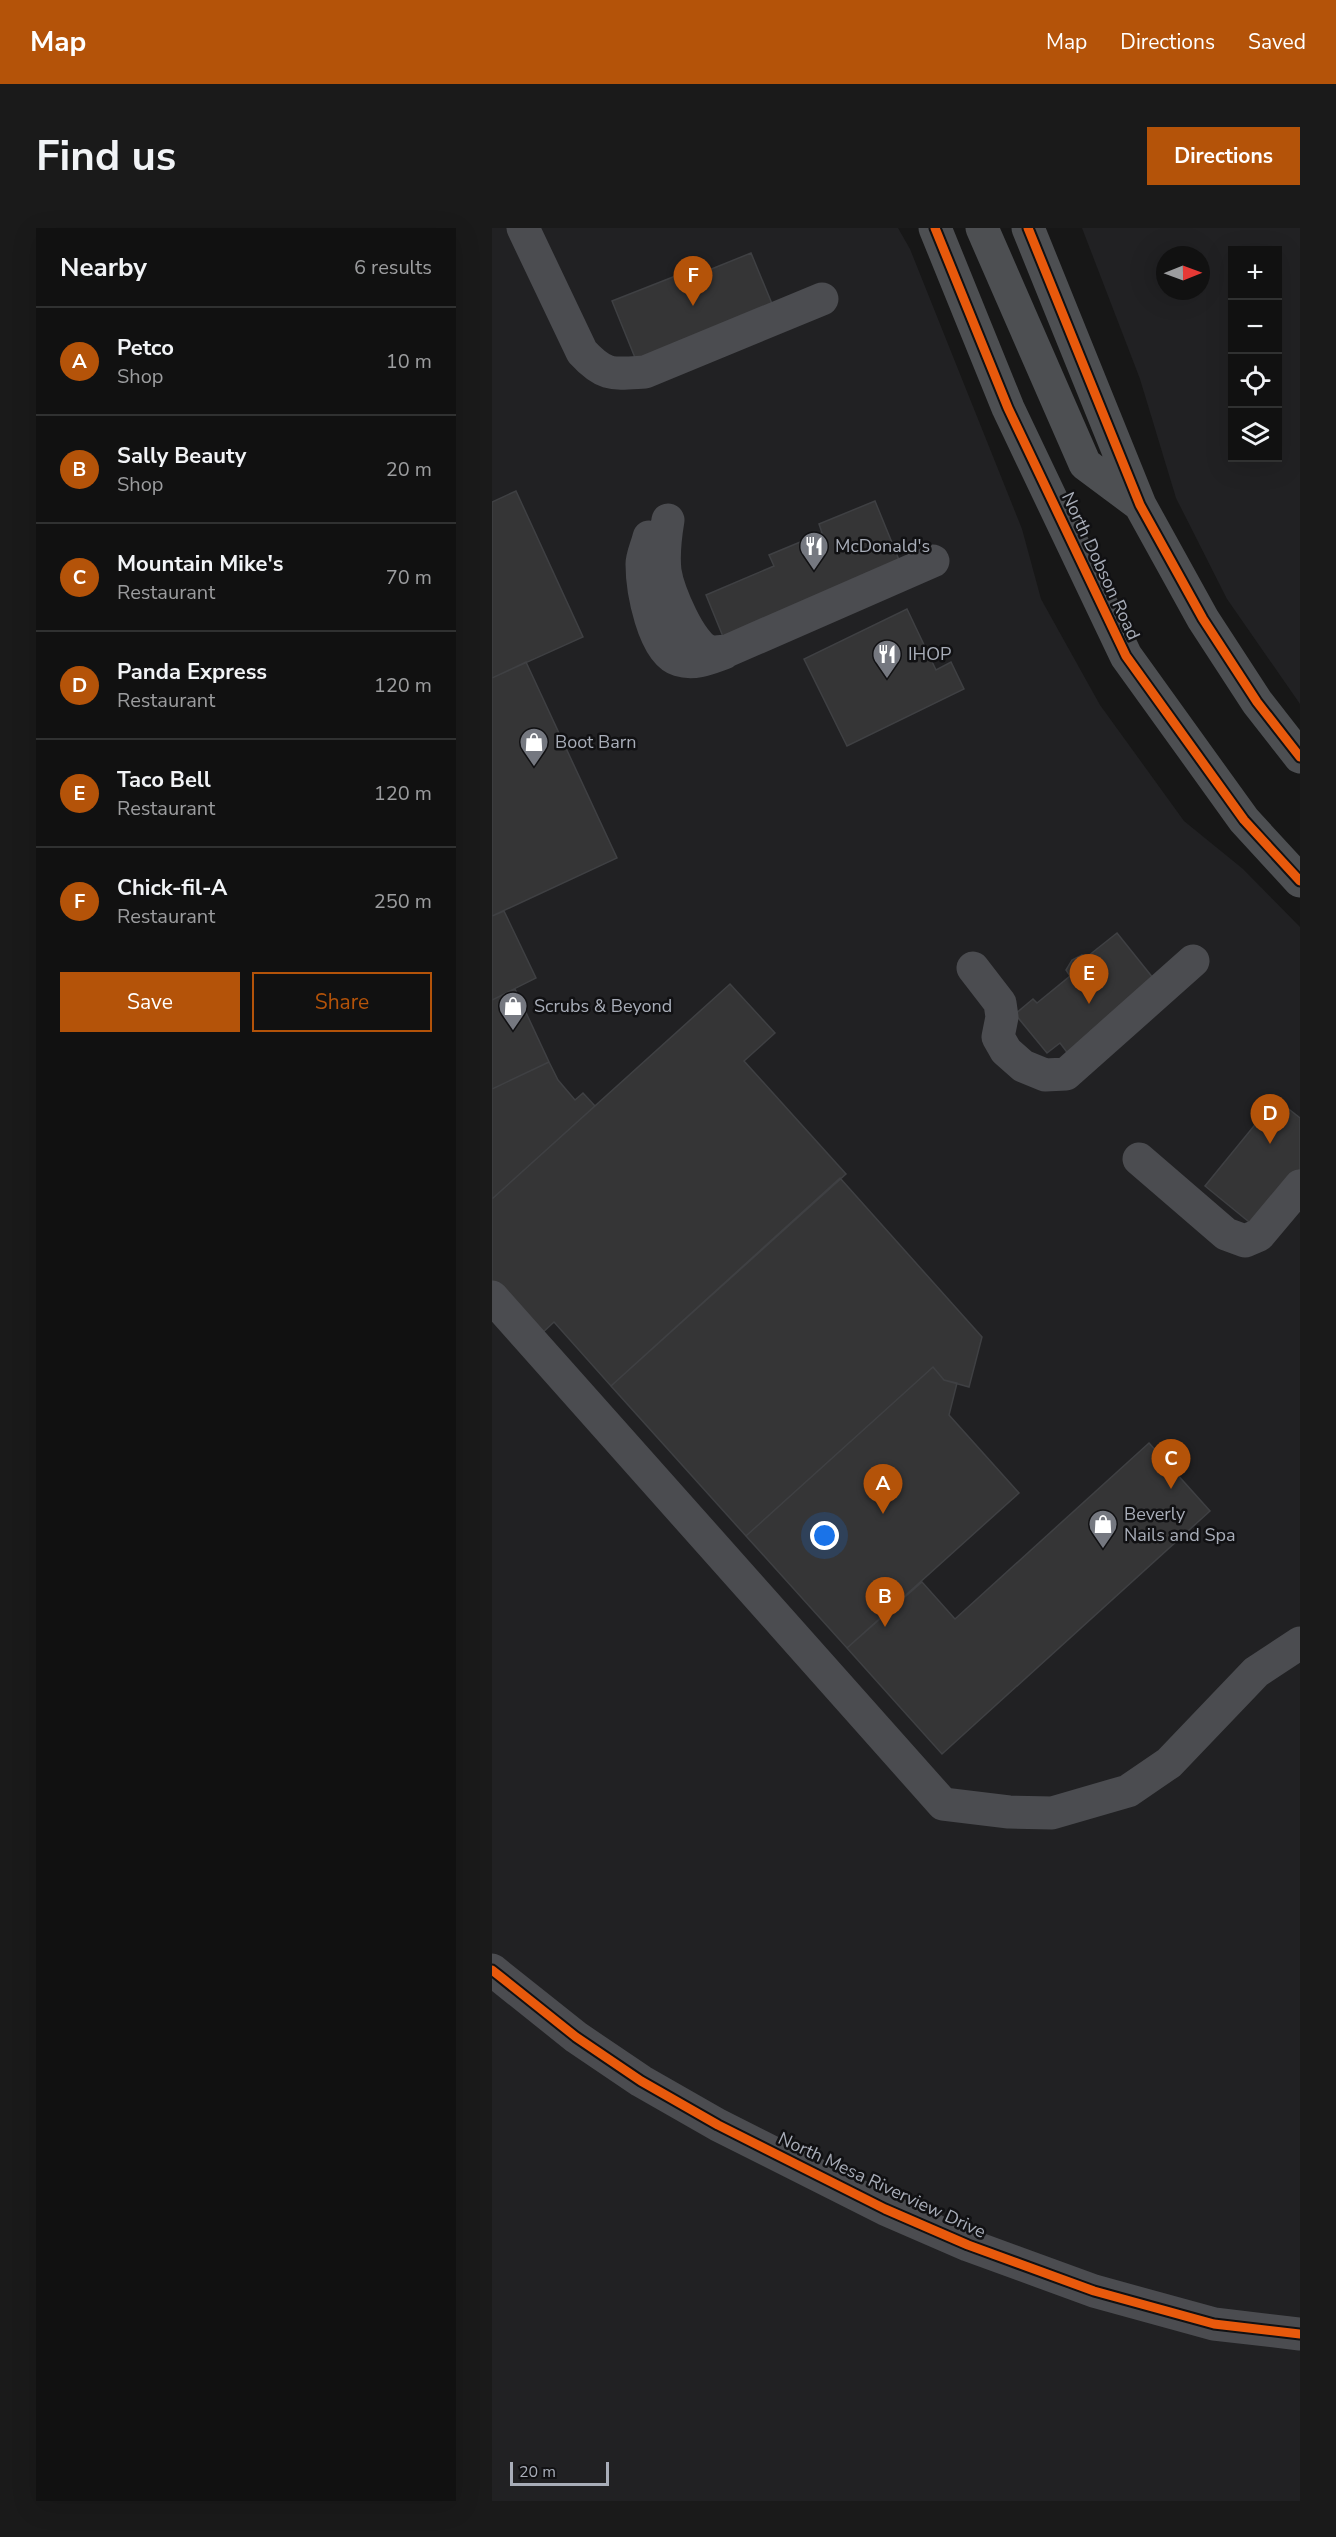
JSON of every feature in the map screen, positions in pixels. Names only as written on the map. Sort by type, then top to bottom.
[{"type":"main road","name":"North Dobson Road","points":[[935,228],[1008,408],[1126,656],[1244,820],[1300,880]]},
{"type":"main road","points":[[982,228],[1085,464],[1140,505]]},
{"type":"main road","points":[[1028,228],[1140,505],[1203,619],[1257,702],[1300,757]]},
{"type":"street","points":[[523,228],[582,352],[596,367],[615,374],[645,372],[822,298]]},
{"type":"street","points":[[668,520],[663,545],[665,574],[680,614],[697,644],[709,652],[727,651],[933,561]]},
{"type":"street","points":[[973,968],[1000,1003],[1002,1017],[998,1037],[1006,1051],[1023,1066],[1045,1075],[1066,1074],[1192,961]]},
{"type":"street","points":[[1139,1159],[1226,1234],[1245,1241],[1259,1235],[1300,1186]]},
{"type":"street","points":[[492,1297],[943,1804],[1009,1812],[1052,1813],[1128,1791],[1169,1763],[1256,1671],[1300,1643]]},
{"type":"street","name":"North Mesa Riverview Drive","points":[[492,1970],[576,2037],[641,2081],[738,2135],[885,2209],[968,2245],[1094,2291],[1214,2324],[1300,2334]]},
{"type":"shaded area","points":[[492,228],[898,228],[910,249],[1022,529],[1041,599],[1100,705],[1184,821],[1243,869],[1300,927],[1300,2501],[492,2501]]},
{"type":"shaded area","points":[[1082,228],[1300,228],[1300,704],[1227,599],[1176,498],[1140,379]]},
{"type":"building","points":[[751,253],[775,311],[638,365],[612,301],[706,264],[709,270]]},
{"type":"building","points":[[516,491],[583,637],[492,678],[492,502]]},
{"type":"building","name":"McDonald's","points":[[875,501],[899,560],[726,644],[706,595],[774,566],[769,555],[822,533],[819,524]]},
{"type":"building","name":"IHOP","points":[[907,609],[936,670],[951,662],[964,689],[847,746],[804,659]]},
{"type":"building","name":"Boot Barn","points":[[526,662],[617,858],[492,916],[492,678]]},
{"type":"building","points":[[504,911],[536,978],[492,1000],[492,916]]},
{"type":"building","points":[[1117,933],[1157,983],[1069,1055],[1060,1043],[1047,1053],[1015,1014],[1033,999],[1037,1003],[1070,976],[1066,970],[1072,960],[1082,955],[1088,956]]},
{"type":"building","points":[[730,984],[775,1033],[744,1061],[846,1174],[611,1386],[554,1322],[539,1336],[492,1284],[492,1199]]},
{"type":"building","name":"Scrubs & Beyond","points":[[515,989],[549,1062],[492,1089],[492,1000]]},
{"type":"building","points":[[549,1062],[558,1080],[575,1100],[583,1093],[595,1106],[492,1199],[492,1089]]},
{"type":"building","points":[[1276,1099],[1300,1118],[1300,1169],[1254,1226],[1205,1186]]},
{"type":"building","points":[[840,1178],[982,1337],[969,1387],[944,1380],[933,1367],[746,1536],[611,1386]]},
{"type":"building","points":[[933,1367],[944,1380],[957,1383],[949,1415],[1019,1493],[847,1648],[746,1536]]},
{"type":"building","points":[[1149,1443],[1210,1511],[942,1754],[847,1648],[922,1582],[955,1619]]},
{"type":"cycle path","points":[[935,228],[1008,408],[1126,656],[1244,820],[1300,881]]},
{"type":"cycle path","points":[[1028,228],[1140,505],[1203,619],[1257,702],[1300,757]]},
{"type":"cycle path","points":[[492,1970],[576,2037],[641,2081],[718,2125],[885,2209],[968,2245],[1094,2291],[1214,2324],[1300,2334]]},
{"type":"place","name":"Chick-fil-A","points":[[693,306]]},
{"type":"place","name":"McDonald's","points":[[814,572]]},
{"type":"place","name":"IHOP","points":[[887,680]]},
{"type":"place","name":"Boot Barn","points":[[534,768]]},
{"type":"place","name":"Taco Bell","points":[[1089,1004]]},
{"type":"place","name":"Scrubs & Beyond","points":[[513,1032]]},
{"type":"place","name":"Panda Express","points":[[1270,1144]]},
{"type":"place","name":"Mountain Mike's","points":[[1171,1489]]},
{"type":"place","name":"Petco","points":[[883,1514]]},
{"type":"place","name":"Beverly Nails and Spa","points":[[1103,1550]]},
{"type":"place","name":"Sally Beauty","points":[[885,1627]]}]
